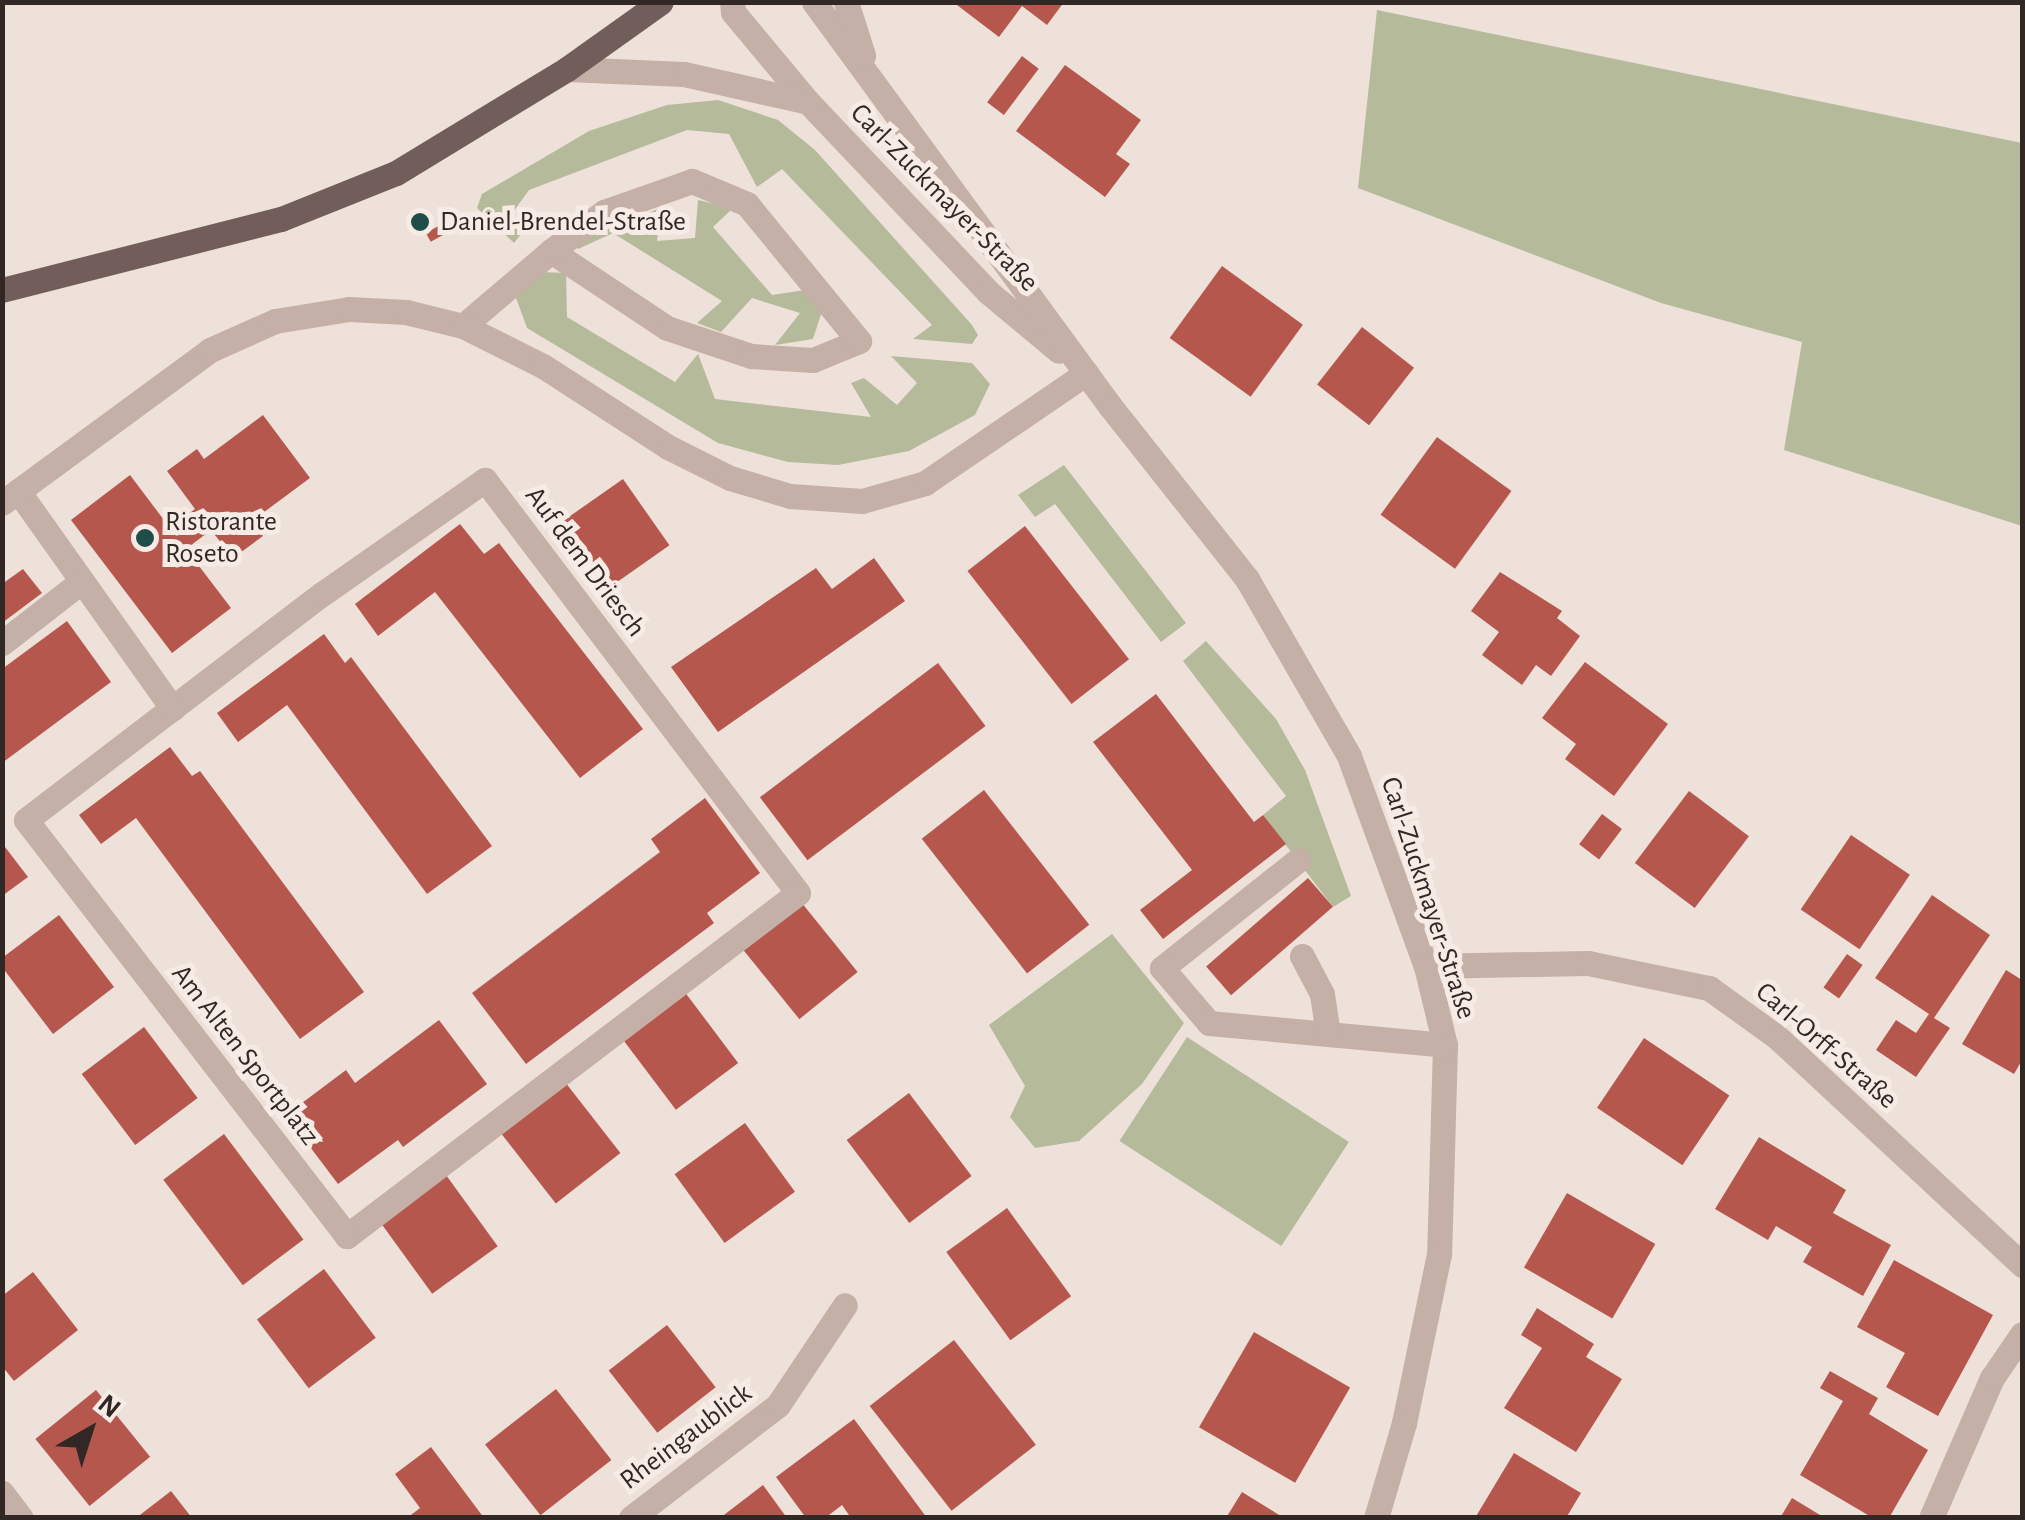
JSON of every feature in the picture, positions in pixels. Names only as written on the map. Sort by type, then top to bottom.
[{"type":"main road","points":[[2,290],[281,219],[396,172],[567,70],[661,2]]},
{"type":"street","name":"Carl-Zuckmayer-Straße","points":[[732,2],[808,102],[988,292],[1086,373]]},
{"type":"street","name":"Carl-Zuckmayer-Straße","points":[[814,2],[868,70],[1086,373],[1247,579],[1349,756],[1426,966],[1445,1045],[1439,1254],[1404,1423],[1376,1518]]},
{"type":"street","name":"Carl-Zuckmayer-Straße","points":[[846,2],[868,70]]},
{"type":"street","name":"Carl-Zuckmayer-Straße","points":[[567,70],[684,74],[808,102]]},
{"type":"street","points":[[463,326],[550,251],[604,212],[692,181],[747,204],[859,341],[813,360],[751,356],[667,328],[550,251]]},
{"type":"street","points":[[173,708],[82,581],[10,497],[210,350],[275,321],[349,309],[406,312],[463,326],[542,366],[668,447],[730,478],[790,496],[862,501],[925,483],[1086,373]]},
{"type":"street","name":"Auf dem Driesch","points":[[173,708],[485,480],[798,893]]},
{"type":"street","points":[[2,643],[82,581]]},
{"type":"street","name":"Am Alten Sportplatz","points":[[173,708],[26,820],[348,1236],[798,893]]},
{"type":"street","points":[[1298,860],[1162,968],[1210,1022],[1445,1045]]},
{"type":"street","points":[[1302,956],[1322,994],[1328,1034]]},
{"type":"street","name":"Carl-Orff-Straße","points":[[1426,966],[1588,962],[1708,988],[1777,1037],[2022,1265]]},
{"type":"street","name":"Rheingaublick","points":[[631,1518],[778,1405],[844,1304]]},
{"type":"street","points":[[1931,1518],[1992,1378],[2022,1334]]},
{"type":"street","points":[[2,1493],[21,1518]]},
{"type":"green space","points":[[1377,10],[2022,143],[2022,526],[1784,450],[1802,342],[1661,303],[1358,188]]},
{"type":"green space","points":[[718,100],[778,120],[815,150],[972,325],[978,335],[972,344],[913,339],[932,325],[782,169],[757,187],[729,134],[687,130],[529,190],[511,215],[525,229],[514,243],[477,208],[482,194],[589,131],[667,105]]},
{"type":"green space","points":[[698,200],[733,208],[713,227],[772,295],[812,289],[823,308],[813,339],[775,345],[800,313],[752,298],[721,332],[697,323],[722,301],[613,233],[578,249],[574,239],[661,208],[657,241],[695,238]]},
{"type":"green space","points":[[539,272],[566,273],[567,317],[675,382],[698,354],[715,399],[871,417],[851,383],[864,378],[897,405],[917,383],[891,356],[972,363],[990,384],[975,415],[909,451],[838,465],[788,462],[718,443],[527,328],[516,298]]},
{"type":"green space","points":[[1064,465],[1186,623],[1161,642],[1055,504],[1035,517],[1018,495]]},
{"type":"green space","points":[[1206,641],[1276,719],[1305,770],[1351,896],[1333,907],[1263,815],[1286,796],[1183,661]]},
{"type":"green space","points":[[1112,934],[1184,1023],[1142,1084],[1079,1141],[1035,1148],[1010,1117],[1025,1086],[989,1025]]},
{"type":"green space","points":[[1187,1037],[1349,1142],[1281,1246],[1119,1141]]},
{"type":"building","points":[[953,2],[1064,2],[1047,25],[1022,6],[999,37]]},
{"type":"building","points":[[1022,56],[1039,69],[1004,115],[987,102]]},
{"type":"building","points":[[1065,65],[1141,120],[1116,154],[1130,164],[1105,197],[1016,131]]},
{"type":"building","points":[[453,218],[458,227],[431,242],[426,233]]},
{"type":"building","points":[[1222,266],[1303,325],[1251,397],[1170,338]]},
{"type":"building","points":[[1362,327],[1414,368],[1369,425],[1317,385]]},
{"type":"building","points":[[263,415],[310,478],[252,521],[263,536],[233,558],[211,530],[186,549],[231,608],[172,653],[71,520],[130,475],[170,528],[195,509],[167,471],[197,449],[204,459]]},
{"type":"building","points":[[1437,437],[1511,491],[1455,569],[1381,515]]},
{"type":"building","points":[[623,479],[669,545],[610,587],[564,520]]},
{"type":"building","points":[[460,524],[484,554],[499,543],[643,729],[580,778],[435,592],[378,636],[355,604]]},
{"type":"building","points":[[1025,526],[1129,659],[1072,704],[967,571]]},
{"type":"building","points":[[874,558],[905,601],[718,732],[671,667],[816,568],[832,589]]},
{"type":"building","points":[[23,569],[42,593],[2,623],[2,584]]},
{"type":"building","points":[[1500,572],[1562,611],[1557,618],[1580,636],[1551,676],[1536,665],[1522,685],[1482,655],[1499,632],[1471,611]]},
{"type":"building","points":[[67,621],[111,682],[2,763],[2,669]]},
{"type":"building","points":[[324,634],[345,663],[351,657],[492,846],[427,894],[287,705],[238,742],[217,713]]},
{"type":"building","points":[[1585,662],[1668,724],[1614,796],[1565,759],[1576,744],[1542,718]]},
{"type":"building","points":[[938,663],[986,726],[807,860],[760,797]]},
{"type":"building","points":[[1156,694],[1254,822],[1263,815],[1286,844],[1163,939],[1140,910],[1192,870],[1093,742]]},
{"type":"building","points":[[170,747],[192,776],[200,771],[364,992],[300,1039],[136,818],[101,844],[79,815]]},
{"type":"building","points":[[984,790],[1089,925],[1027,973],[922,839]]},
{"type":"building","points":[[1689,791],[1749,836],[1695,908],[1635,863]]},
{"type":"building","points":[[705,798],[760,873],[707,913],[714,923],[526,1064],[472,993],[660,852],[651,839]]},
{"type":"building","points":[[1602,814],[1622,829],[1599,859],[1579,844]]},
{"type":"building","points":[[1851,835],[1910,875],[1860,949],[1801,910]]},
{"type":"building","points":[[2,843],[28,877],[2,896]]},
{"type":"building","points":[[1308,878],[1333,907],[1231,995],[1206,967]]},
{"type":"building","points":[[1932,895],[1990,935],[1934,1018],[1950,1028],[1916,1077],[1876,1050],[1896,1020],[1916,1033],[1929,1014],[1875,978]]},
{"type":"building","points":[[801,902],[858,972],[799,1019],[743,949]]},
{"type":"building","points":[[59,915],[114,987],[53,1034],[2,967],[2,958]]},
{"type":"building","points":[[1847,954],[1863,965],[1839,998],[1823,988]]},
{"type":"building","points":[[2006,970],[2022,980],[2022,1060],[2014,1074],[1962,1044]]},
{"type":"building","points":[[684,991],[738,1063],[676,1110],[622,1038]]},
{"type":"building","points":[[439,1020],[487,1084],[403,1147],[398,1140],[338,1184],[286,1115],[346,1070],[355,1083]]},
{"type":"building","points":[[144,1027],[198,1098],[135,1145],[82,1074]]},
{"type":"building","points":[[1644,1038],[1729,1096],[1682,1165],[1597,1108]]},
{"type":"building","points":[[565,1082],[620,1153],[556,1203],[500,1132]]},
{"type":"building","points":[[909,1093],[972,1176],[909,1223],[847,1140]]},
{"type":"building","points":[[745,1123],[795,1192],[725,1243],[675,1174]]},
{"type":"building","points":[[224,1134],[303,1239],[243,1285],[163,1180]]},
{"type":"building","points":[[1759,1137],[1846,1190],[1833,1213],[1891,1245],[1863,1296],[1803,1262],[1812,1247],[1776,1226],[1768,1240],[1715,1209]]},
{"type":"building","points":[[446,1175],[498,1246],[432,1294],[380,1223]]},
{"type":"building","points":[[1567,1193],[1655,1244],[1612,1318],[1524,1267]]},
{"type":"building","points":[[1007,1208],[1071,1296],[1010,1340],[946,1252]]},
{"type":"building","points":[[1894,1260],[1993,1315],[1938,1416],[1886,1387],[1905,1353],[1857,1327]]},
{"type":"building","points":[[324,1269],[376,1338],[309,1388],[257,1320]]},
{"type":"building","points":[[33,1272],[78,1330],[14,1381],[2,1366],[2,1296]]},
{"type":"building","points":[[1537,1308],[1594,1344],[1586,1357],[1622,1379],[1576,1452],[1504,1408],[1542,1348],[1521,1335]]},
{"type":"building","points":[[667,1325],[716,1387],[657,1433],[609,1371]]},
{"type":"building","points":[[1254,1332],[1350,1388],[1295,1483],[1199,1427]]},
{"type":"building","points":[[954,1340],[1036,1445],[952,1511],[870,1406]]},
{"type":"building","points":[[1830,1371],[1878,1398],[1869,1414],[1928,1450],[1889,1518],[1873,1518],[1800,1475],[1843,1401],[1820,1388]]},
{"type":"building","points":[[556,1389],[611,1460],[540,1515],[485,1444]]},
{"type":"building","points":[[96,1390],[150,1457],[90,1506],[35,1439]]},
{"type":"building","points":[[854,1419],[927,1518],[851,1518],[842,1505],[825,1518],[806,1518],[776,1477]]},
{"type":"building","points":[[431,1447],[484,1518],[407,1518],[420,1508],[395,1474]]},
{"type":"building","points":[[1514,1453],[1581,1493],[1566,1518],[1475,1518]]},
{"type":"building","points":[[763,1485],[787,1518],[720,1518]]},
{"type":"building","points":[[171,1491],[192,1518],[136,1518]]},
{"type":"building","points":[[1242,1492],[1284,1518],[1226,1518]]},
{"type":"building","points":[[1792,1498],[1825,1518],[1780,1518]]},
{"type":"place","name":"Daniel-Brendel-Straße","points":[[420,222]]},
{"type":"place","name":"Ristorante Roseto","points":[[145,538]]}]
